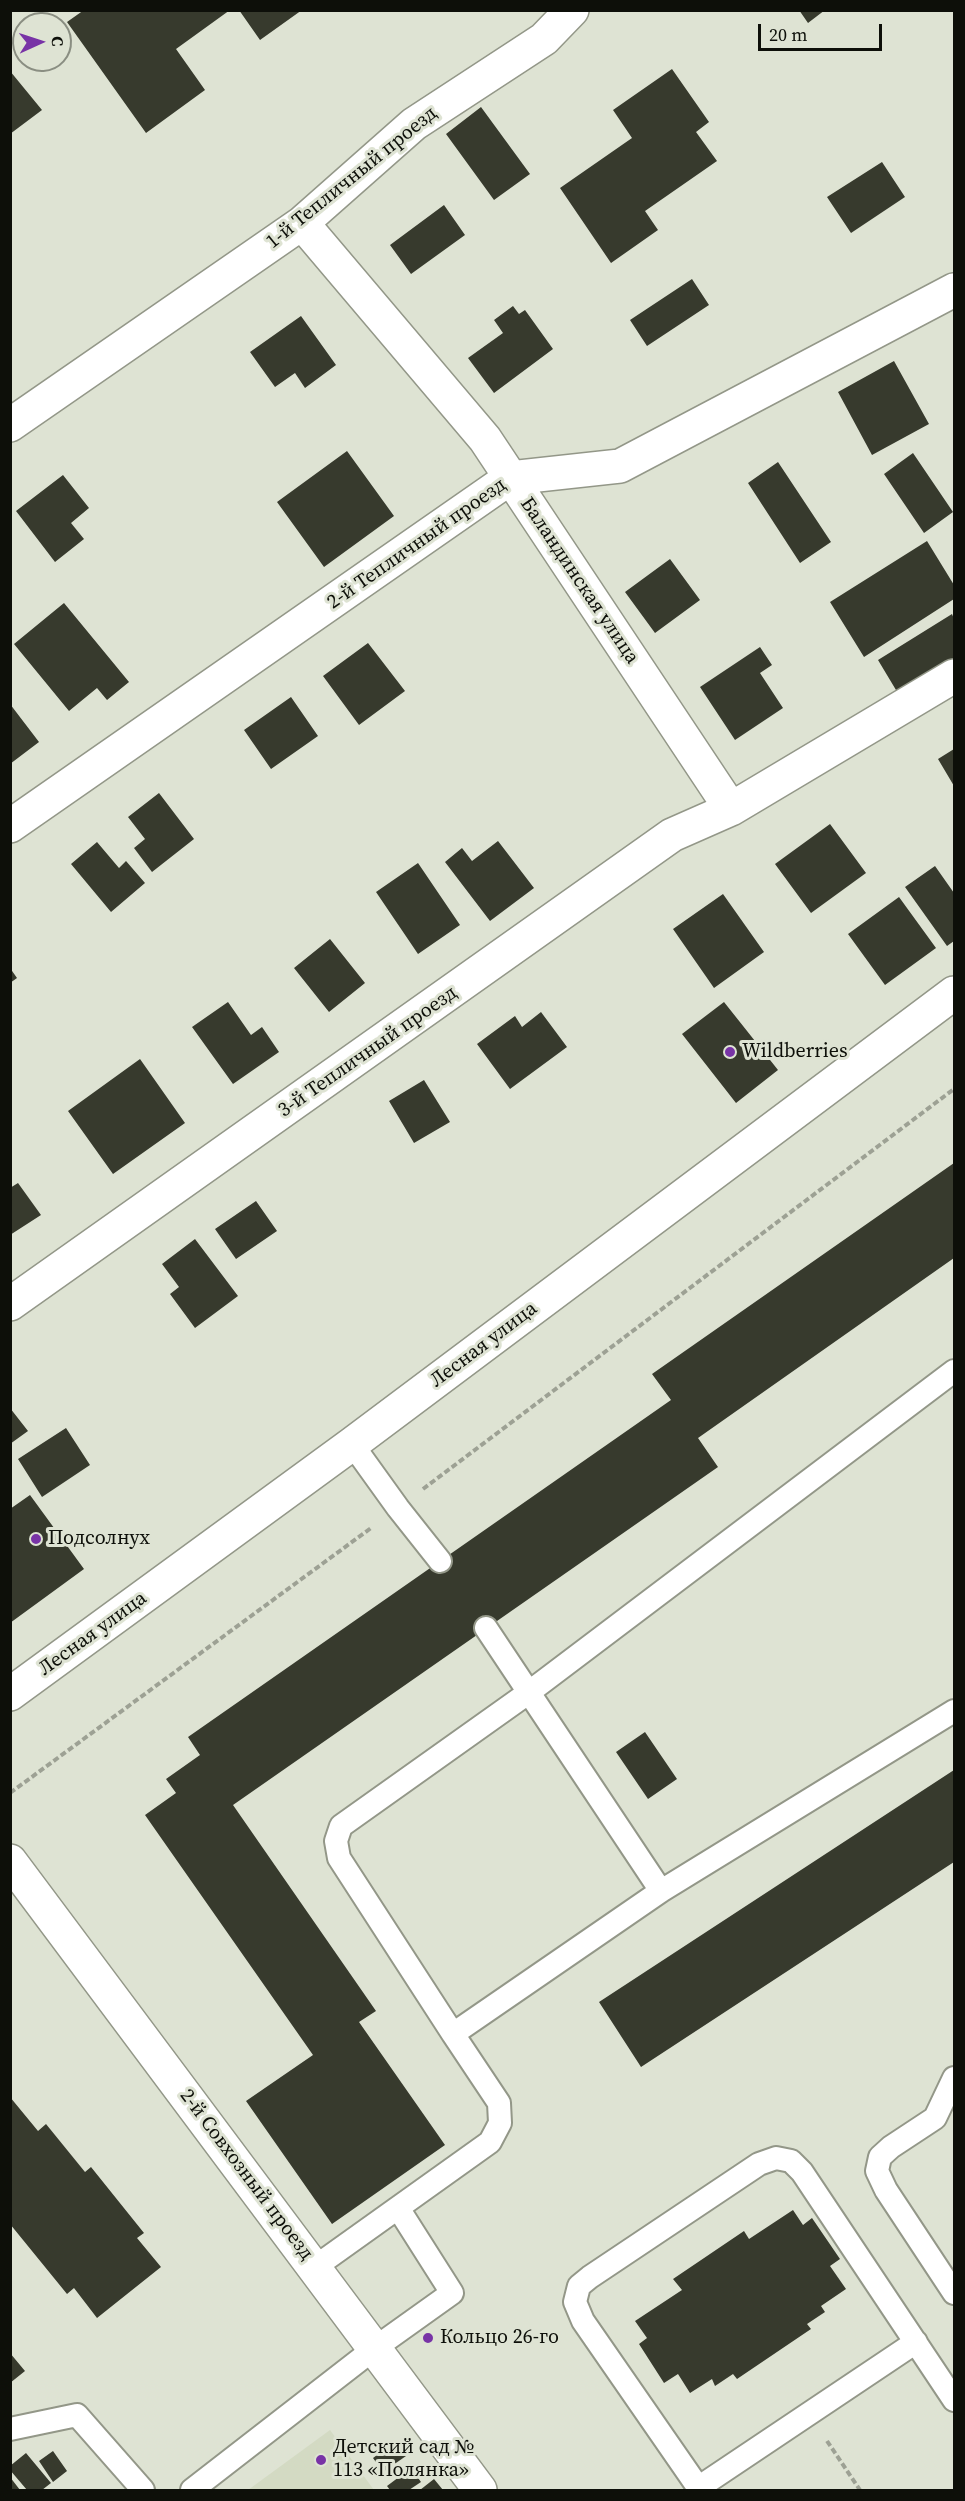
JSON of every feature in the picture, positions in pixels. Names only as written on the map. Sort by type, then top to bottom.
[{"type":"street","name":"1-й Тепличный проезд","points":[[10,425],[302,223],[414,124],[543,39],[572,10]]},
{"type":"street","name":"Баландинская улица","points":[[302,223],[485,439],[731,809]]},
{"type":"street","name":"2-й Тепличный проезд","points":[[10,826],[510,478],[620,466],[954,290]]},
{"type":"street","name":"3-й Тепличный проезд","points":[[10,1304],[672,836],[731,809],[954,676]]},
{"type":"street","name":"Лесная улица","points":[[10,1694],[352,1444],[954,993]]},
{"type":"street","name":"2-й Совхозный проезд","points":[[10,1861],[480,2490]]},
{"type":"lane","points":[[315,2267],[490,2142],[500,2123],[499,2103],[339,1858],[336,1841],[340,1826],[528,1693],[954,1371]]},
{"type":"lane","points":[[352,1444],[440,1561]]},
{"type":"lane","points":[[486,1628],[661,1892]]},
{"type":"lane","points":[[453,2034],[661,1892],[954,1711]]},
{"type":"lane","points":[[952,2286],[886,2190],[877,2171],[880,2157],[935,2118],[954,2078]]},
{"type":"lane","points":[[916,2342],[699,2489],[583,2321],[575,2302],[579,2286],[590,2277],[749,2171],[776,2158],[791,2161],[802,2172],[916,2342],[954,2400]]},
{"type":"lane","points":[[192,2490],[375,2348],[452,2293],[398,2208]]},
{"type":"lane","points":[[10,2428],[78,2415],[144,2490]]},
{"type":"path","points":[[10,1792],[398,1508],[954,1089]]},
{"type":"path","points":[[809,2414],[860,2490]]},
{"type":"shaded area","name":"Детский сад № 113 «Полянка»","points":[[330,2430],[374,2490],[248,2490]]},
{"type":"building","points":[[84,10],[230,10],[176,49],[205,90],[146,133],[72,29],[72,18]]},
{"type":"building","points":[[239,10],[302,10],[260,40]]},
{"type":"building","points":[[799,10],[825,10],[808,23]]},
{"type":"building","points":[[672,69],[709,122],[696,132],[717,161],[645,211],[658,230],[611,263],[560,188],[632,138],[613,110]]},
{"type":"building","points":[[10,71],[42,110],[10,134]]},
{"type":"building","points":[[481,107],[530,174],[494,200],[446,134]]},
{"type":"building","points":[[882,162],[905,197],[851,233],[827,197]]},
{"type":"building","points":[[444,205],[465,235],[411,274],[390,245]]},
{"type":"building","points":[[692,279],[709,305],[647,346],[630,320]]},
{"type":"building","points":[[513,306],[519,314],[525,310],[553,349],[494,393],[468,358],[503,333],[494,320]]},
{"type":"building","points":[[301,316],[336,365],[305,388],[295,373],[275,387],[250,352]]},
{"type":"building","points":[[894,361],[929,424],[872,455],[838,392]]},
{"type":"building","points":[[347,451],[394,516],[324,567],[277,502]]},
{"type":"building","points":[[913,453],[953,512],[924,533],[884,474]]},
{"type":"building","points":[[778,462],[831,542],[800,563],[748,483]]},
{"type":"building","points":[[63,475],[89,508],[71,523],[84,539],[55,562],[16,511]]},
{"type":"building","points":[[927,541],[954,585],[954,599],[864,657],[830,602]]},
{"type":"building","points":[[670,559],[700,600],[655,633],[625,592]]},
{"type":"building","points":[[64,603],[129,682],[107,700],[97,688],[69,711],[14,644]]},
{"type":"building","points":[[952,614],[954,619],[954,668],[902,700],[878,660]]},
{"type":"building","points":[[368,643],[405,691],[359,725],[323,676]]},
{"type":"building","points":[[760,647],[772,665],[760,673],[783,708],[735,740],[700,687]]},
{"type":"building","points":[[291,697],[318,736],[271,769],[244,730]]},
{"type":"building","points":[[10,704],[39,742],[10,764]]},
{"type":"building","points":[[954,749],[954,786],[938,759]]},
{"type":"building","points":[[159,793],[194,839],[152,872],[134,848],[145,839],[128,817]]},
{"type":"building","points":[[830,824],[866,873],[811,913],[775,864]]},
{"type":"building","points":[[498,841],[534,888],[490,921],[445,862],[462,848],[472,861]]},
{"type":"building","points":[[97,842],[119,868],[126,861],[145,883],[111,912],[71,864]]},
{"type":"building","points":[[418,863],[460,925],[418,954],[376,892]]},
{"type":"building","points":[[935,866],[954,893],[954,941],[947,946],[905,887]]},
{"type":"building","points":[[723,894],[764,952],[714,988],[673,929]]},
{"type":"building","points":[[899,897],[936,948],[885,985],[848,934]]},
{"type":"building","points":[[330,939],[365,983],[329,1012],[294,968]]},
{"type":"building","points":[[10,968],[17,978],[10,983]]},
{"type":"building","points":[[228,1002],[251,1035],[262,1027],[279,1052],[233,1084],[192,1027]]},
{"type":"building","name":"Wildberries","points":[[724,1002],[778,1070],[736,1103],[682,1034]]},
{"type":"building","points":[[541,1012],[567,1047],[510,1089],[477,1044],[515,1016],[522,1027]]},
{"type":"building","points":[[140,1059],[185,1123],[113,1174],[68,1111]]},
{"type":"building","points":[[424,1080],[450,1122],[414,1143],[389,1101]]},
{"type":"building","points":[[954,1163],[954,1258],[698,1438],[718,1467],[233,1805],[376,2011],[359,2022],[445,2145],[332,2224],[246,2101],[313,2055],[145,1815],[176,1793],[166,1779],[200,1755],[188,1737],[671,1400],[652,1374]]},
{"type":"building","points":[[18,1183],[41,1215],[10,1235],[10,1188]]},
{"type":"building","points":[[256,1201],[277,1231],[236,1259],[215,1229]]},
{"type":"building","points":[[195,1239],[238,1296],[195,1328],[170,1294],[179,1287],[162,1264]]},
{"type":"building","points":[[10,1408],[28,1431],[10,1444]]},
{"type":"building","points":[[66,1428],[90,1465],[42,1497],[18,1459]]},
{"type":"building","name":"Подсолнух","points":[[30,1495],[84,1569],[10,1623],[10,1509]]},
{"type":"building","points":[[645,1732],[677,1779],[648,1799],[616,1752]]},
{"type":"building","points":[[954,1770],[954,1862],[641,2067],[599,2002]]},
{"type":"building","points":[[10,2097],[38,2131],[46,2124],[85,2172],[91,2167],[144,2233],[137,2238],[161,2267],[97,2318],[74,2288],[67,2294],[10,2224]]},
{"type":"building","points":[[793,2210],[803,2225],[812,2218],[840,2259],[830,2266],[846,2289],[821,2306],[825,2312],[807,2324],[811,2329],[737,2379],[733,2374],[715,2386],[712,2379],[690,2393],[678,2374],[664,2383],[639,2344],[647,2338],[635,2321],[682,2290],[673,2279],[744,2231],[749,2239]]},
{"type":"building","points":[[10,2353],[25,2371],[10,2383]]},
{"type":"building","points":[[396,2441],[406,2456],[383,2472],[373,2458]]},
{"type":"building","points":[[53,2451],[67,2471],[53,2482],[39,2461]]},
{"type":"building","points":[[26,2453],[51,2483],[42,2490],[27,2490],[10,2470],[10,2466]]},
{"type":"building","points":[[411,2468],[421,2482],[409,2490],[390,2490],[387,2486]]},
{"type":"building","points":[[10,2477],[20,2490],[10,2490]]},
{"type":"building","points":[[434,2479],[443,2490],[420,2490]]},
{"type":"place","name":"Wildberries","points":[[730,1052]]},
{"type":"place","name":"Подсолнух","points":[[36,1539]]},
{"type":"place","name":"Кольцо 26-го","points":[[428,2338]]},
{"type":"place","name":"Детский сад № 113 «Полянка»","points":[[321,2460]]}]
